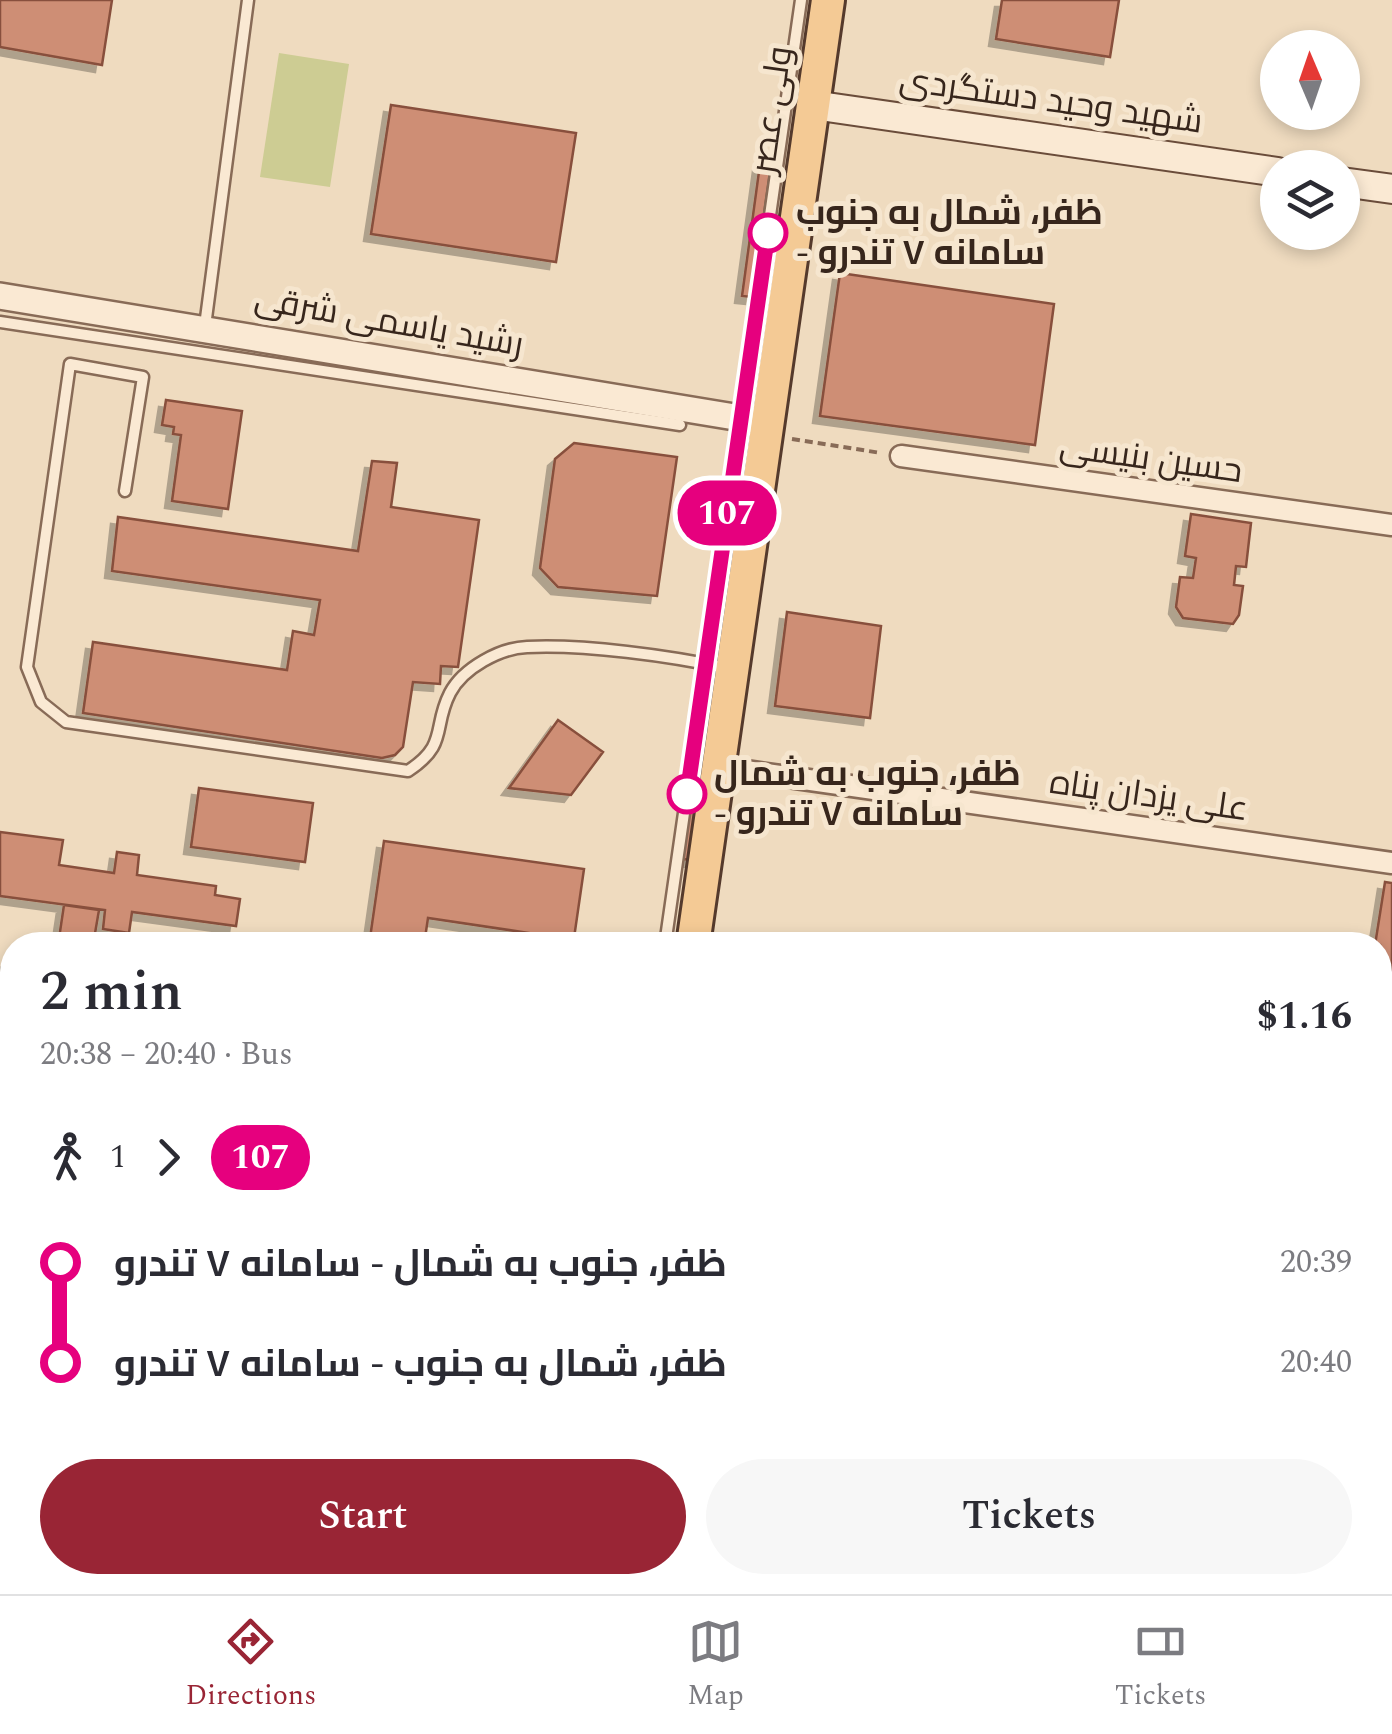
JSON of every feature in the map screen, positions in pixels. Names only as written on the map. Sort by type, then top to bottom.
[{"type":"main road","name":"ولی عصر","points":[[695,932],[718,767],[719,667],[753,420],[813,104],[828,0]]},
{"type":"main road","name":"شهید وحید دستگردی","points":[[813,104],[1260,169]]},
{"type":"main road","points":[[1360,185],[1392,189]]},
{"type":"street","name":"رشید یاسمی شرقی","points":[[0,296],[205,326],[753,420]]},
{"type":"street","name":"حسین بنیسی","points":[[901,456],[1392,526]]},
{"type":"street","name":"علی یزدان پناه","points":[[718,767],[1392,863]]},
{"type":"lane","points":[[205,326],[248,0]]},
{"type":"lane","points":[[753,420],[801,0]]},
{"type":"lane","points":[[0,322],[680,424]]},
{"type":"lane","points":[[125,491],[142,376],[70,364],[27,668],[40,702],[66,722],[408,771],[428,758],[440,737],[450,693],[493,655],[524,647],[719,667],[668,932]]},
{"type":"path","points":[[753,420],[792,438],[901,456]]},
{"type":"shaded area","points":[[279,53],[349,64],[330,187],[260,177]]},
{"type":"building","points":[[0,0],[112,0],[102,65],[0,47]]},
{"type":"building","points":[[1002,0],[1119,0],[1110,57],[996,39]]},
{"type":"building","points":[[391,105],[576,133],[556,262],[371,234]]},
{"type":"building","name":"ظفر، شمال به جنوب - سامانه ۷ تندرو","points":[[760,164],[771,166],[752,297],[742,296]]},
{"type":"building","points":[[840,273],[1054,304],[1035,445],[820,416]]},
{"type":"building","points":[[166,400],[242,411],[228,509],[172,501],[181,435],[173,434],[174,427],[162,425]]},
{"type":"building","points":[[574,443],[677,457],[657,596],[558,587],[540,568],[555,459]]},
{"type":"building","points":[[372,461],[397,463],[391,507],[479,520],[458,667],[441,666],[440,684],[413,682],[403,747],[395,755],[382,758],[83,713],[93,642],[287,670],[293,631],[314,635],[320,600],[112,571],[118,517],[358,551]]},
{"type":"building","points":[[1191,514],[1251,523],[1246,567],[1236,566],[1234,585],[1243,586],[1239,615],[1233,624],[1183,618],[1176,607],[1180,577],[1193,578],[1196,558],[1185,556]]},
{"type":"building","points":[[787,612],[881,626],[870,718],[775,706]]},
{"type":"building","points":[[558,720],[603,752],[571,795],[509,788]]},
{"type":"building","name":"ظفر، جنوب به شمال - سامانه ۷ تندرو","points":[[699,731],[710,732],[693,860],[682,859]]},
{"type":"building","points":[[199,788],[313,803],[305,862],[191,847]]},
{"type":"building","points":[[0,832],[63,840],[59,865],[114,873],[117,852],[139,855],[137,875],[216,886],[215,895],[240,899],[236,926],[132,912],[129,932],[122,932],[103,929],[105,910],[0,896]]},
{"type":"building","points":[[384,841],[584,869],[575,932],[522,932],[428,918],[426,932],[371,932]]},
{"type":"building","points":[[1385,882],[1392,883],[1392,932],[1377,932]]},
{"type":"building","points":[[64,905],[99,910],[95,932],[60,932]]},
{"type":"bus line","name":"107","points":[[687,794],[768,233]]},
{"type":"place","name":"ظفر، شمال به جنوب - سامانه ۷ تندرو","points":[[768,233]]},
{"type":"place","name":"ظفر، جنوب به شمال - سامانه ۷ تندرو","points":[[687,794]]}]
